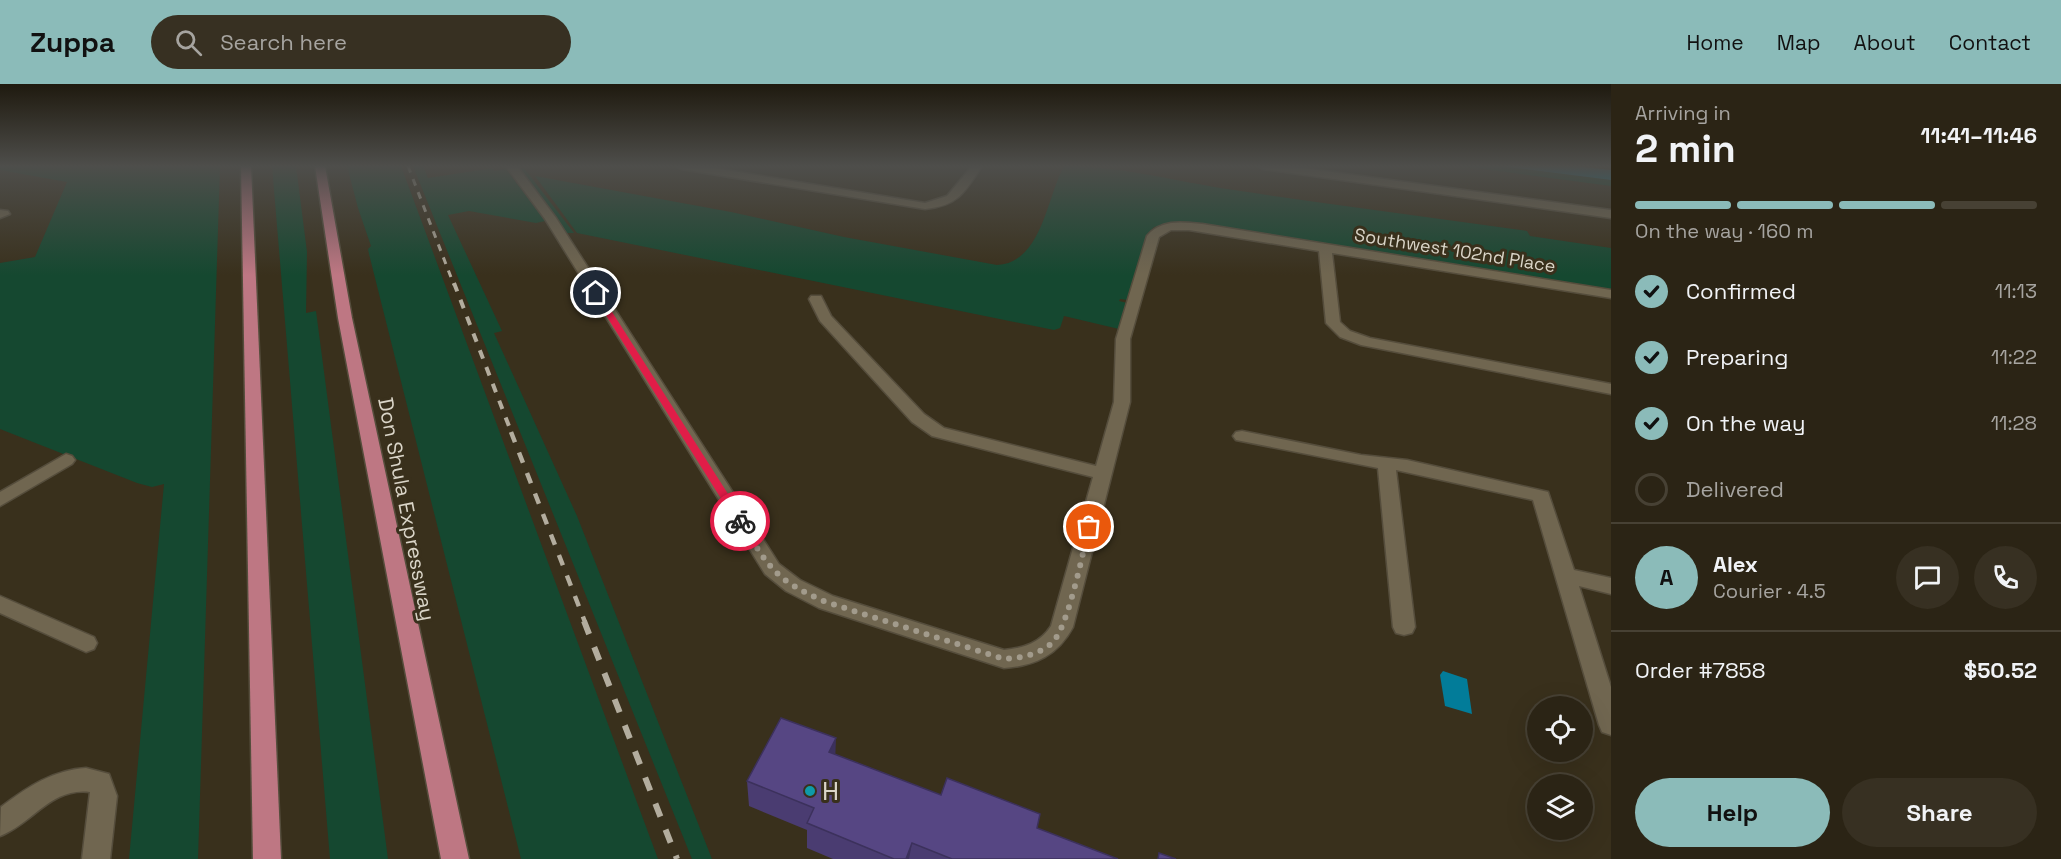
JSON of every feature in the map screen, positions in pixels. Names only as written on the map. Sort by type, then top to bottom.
[{"type":"highway","points":[[247,202],[267,859]]},
{"type":"highway","name":"Don Shula Expressway","points":[[326,202],[345,318],[455,859]]},
{"type":"street","points":[[538,202],[760,552],[777,575],[798,590],[826,602],[994,657],[1015,658],[1034,653],[1053,642],[1062,627],[1102,473],[954,437],[934,429],[918,417],[825,318],[816,299]]},
{"type":"street","points":[[893,202],[915,206],[941,205],[947,202]]},
{"type":"street","points":[[1525,202],[1611,214]]},
{"type":"street","name":"Southwest 102nd Place","points":[[1102,473],[1122,402],[1123,339],[1153,236],[1166,227],[1185,226],[1611,294]]},
{"type":"street","points":[[1325,248],[1333,323],[1345,334],[1366,342],[1611,389]]},
{"type":"street","points":[[1242,436],[1407,466],[1540,496],[1611,725]]},
{"type":"street","points":[[0,500],[66,460]]},
{"type":"street","points":[[1386,464],[1404,627]]},
{"type":"street","points":[[1565,575],[1611,586]]},
{"type":"street","points":[[1,604],[86,643]]},
{"type":"street","points":[[0,824],[46,791],[66,782],[78,779],[100,782],[103,789],[96,859]]},
{"type":"green space","points":[[58,202],[219,202],[198,859],[129,859],[164,484],[152,487],[137,483],[0,429],[0,263],[35,257]]},
{"type":"green space","points":[[275,202],[301,202],[307,252],[306,313],[316,311],[388,859],[330,859]]},
{"type":"green space","points":[[356,202],[414,202],[658,859],[521,859],[369,254],[368,249],[371,246]]},
{"type":"green space","points":[[428,202],[531,202],[545,221],[536,223],[469,211],[448,215],[502,331],[494,333],[577,516],[712,859],[692,859]]},
{"type":"green space","points":[[543,202],[550,202],[574,233],[566,233]]},
{"type":"green space","points":[[554,202],[677,202],[844,237],[997,265],[1012,261],[1024,253],[1041,226],[1050,202],[1316,202],[1527,231],[1530,236],[1611,248],[1611,291],[1172,223],[1154,227],[1147,234],[1128,300],[1120,299],[1119,301],[1127,303],[1119,329],[1064,316],[1060,328],[1054,330],[577,233]]},
{"type":"water","points":[[1443,671],[1467,679],[1472,714],[1445,706],[1440,675]]},
{"type":"building","points":[[781,718],[836,738],[829,752],[941,795],[947,778],[1040,814],[1037,828],[1118,859],[952,859],[912,843],[906,859],[894,859],[807,823],[814,808],[747,781]]},
{"type":"building","points":[[1159,853],[1176,859],[1158,859]]},
{"type":"railway","points":[[422,202],[454,285]]},
{"type":"railway","points":[[454,283],[512,434]]},
{"type":"railway","points":[[511,432],[585,622]]},
{"type":"railway","points":[[584,621],[677,859]]},
{"type":"way so far","points":[[740,521],[766,562],[777,575],[798,590],[826,602],[1004,659],[1026,656],[1044,649],[1058,635],[1089,527]]},
{"type":"place","name":"H","points":[[810,791]]},
{"type":"route","points":[[596,293],[740,521]]}]
